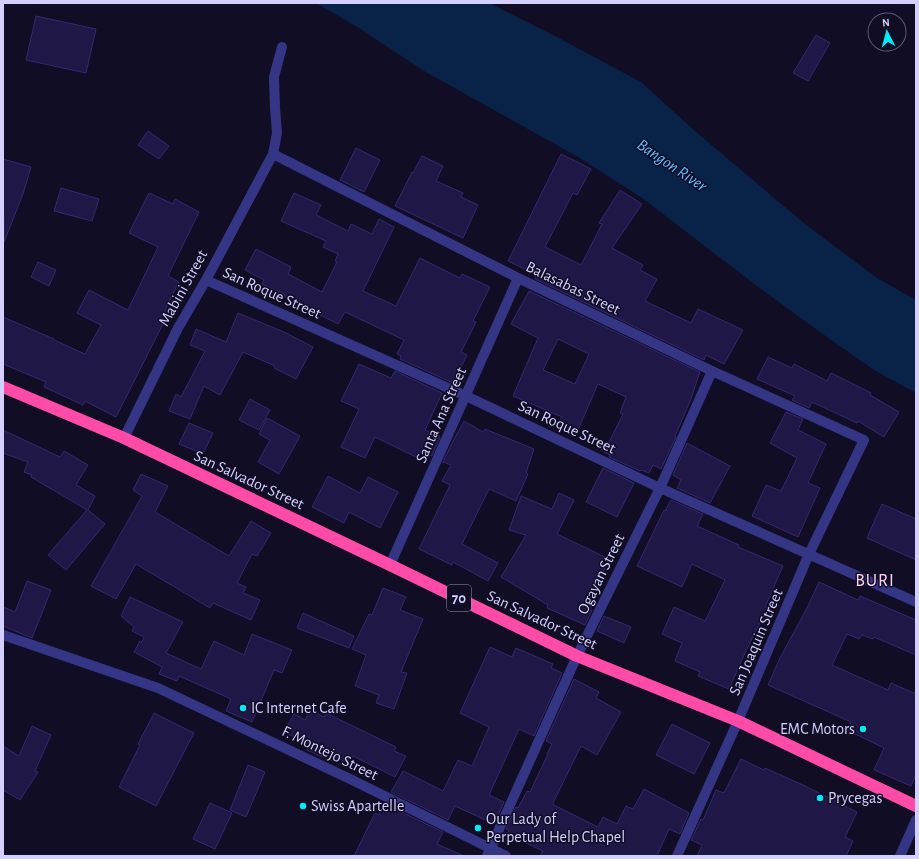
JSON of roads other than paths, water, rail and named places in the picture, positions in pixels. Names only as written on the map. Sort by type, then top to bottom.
[{"type":"highway","name":"San Salvador Street","points":[[3,387],[124,438],[577,656],[738,722],[916,806]]},
{"type":"street","name":"Mabini Street","points":[[124,438],[178,328],[206,280],[273,154],[277,133],[274,77],[282,47]]},
{"type":"street","name":"Balasabas Street","points":[[273,154],[518,278],[712,371],[864,440]]},
{"type":"street","name":"Santa Ana Street","points":[[390,565],[518,278]]},
{"type":"street","name":"San Roque Street","points":[[206,280],[466,396],[660,488],[916,602]]},
{"type":"street","name":"Ogayan Street","points":[[489,852],[577,656],[660,488],[712,371]]},
{"type":"street","name":"San Joaquin Street","points":[[677,856],[738,722],[809,554],[864,440]]},
{"type":"street","name":"F. Montejo Street","points":[[3,635],[158,688],[350,779],[489,852],[506,856]]},
{"type":"street","points":[[900,856],[916,820]]},
{"type":"water","name":"Bangon River","points":[[316,3],[489,3],[641,82],[695,131],[805,224],[877,278],[916,300],[916,393],[874,370],[824,335],[642,198],[578,157],[424,71],[359,28]]},
{"type":"place","name":"IC Internet Cafe","points":[[243,708]]},
{"type":"place","name":"EMC Motors","points":[[863,729]]},
{"type":"place","name":"Prycegas","points":[[820,798]]},
{"type":"place","name":"Swiss Apartelle","points":[[303,806]]},
{"type":"place","name":"Our Lady of Perpetual Help Chapel","points":[[478,828]]},
{"type":"district","name":"BURI","points":[[875,581]]}]
